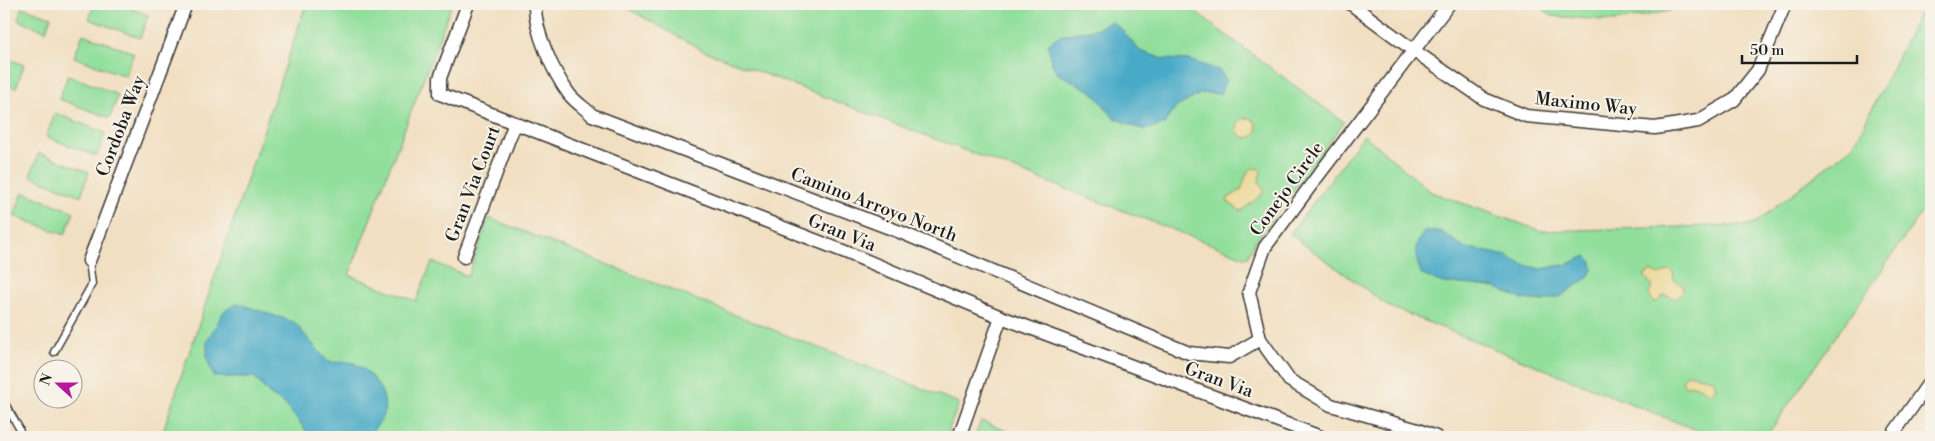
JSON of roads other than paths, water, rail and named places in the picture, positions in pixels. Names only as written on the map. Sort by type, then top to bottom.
[{"type":"street","name":"Cordoba Way","points":[[89,261],[186,4]]},
{"type":"street","name":"Gran Via","points":[[468,4],[440,78],[440,94],[848,253],[1001,317],[1321,437]]},
{"type":"street","name":"Camino Arroyo North","points":[[536,4],[535,12],[546,54],[569,94],[592,115],[900,232],[1189,353],[1229,357],[1260,339]]},
{"type":"street","name":"Maximo Way","points":[[1351,4],[1484,99],[1526,116],[1655,128],[1698,121],[1734,100],[1758,70],[1785,4]]},
{"type":"street","name":"Conejo Circle","points":[[1436,437],[1331,405],[1289,380],[1260,339],[1249,292],[1265,247],[1449,4]]},
{"type":"street","name":"Gran Via Court","points":[[464,258],[515,123]]},
{"type":"street","points":[[959,437],[1001,317]]},
{"type":"street","points":[[1891,437],[1931,380]]},
{"type":"lane","points":[[54,352],[92,284],[89,261]]},
{"type":"lane","points":[[4,402],[19,428],[21,437]]},
{"type":"water","points":[[1111,21],[1122,30],[1140,51],[1164,59],[1188,60],[1219,70],[1226,79],[1220,94],[1202,93],[1175,108],[1163,125],[1145,130],[1113,117],[1093,92],[1057,73],[1051,62],[1048,45],[1058,36],[1099,28]]},
{"type":"water","points":[[1440,231],[1464,247],[1507,256],[1521,264],[1541,269],[1568,264],[1586,256],[1592,262],[1593,270],[1586,279],[1561,296],[1543,301],[1521,299],[1496,288],[1443,283],[1422,275],[1416,253],[1420,237],[1424,232]]},
{"type":"water","points":[[239,303],[294,322],[327,361],[354,363],[369,374],[380,388],[385,405],[379,423],[366,437],[311,437],[285,404],[269,394],[254,377],[214,377],[207,359],[207,341],[224,311]]}]
